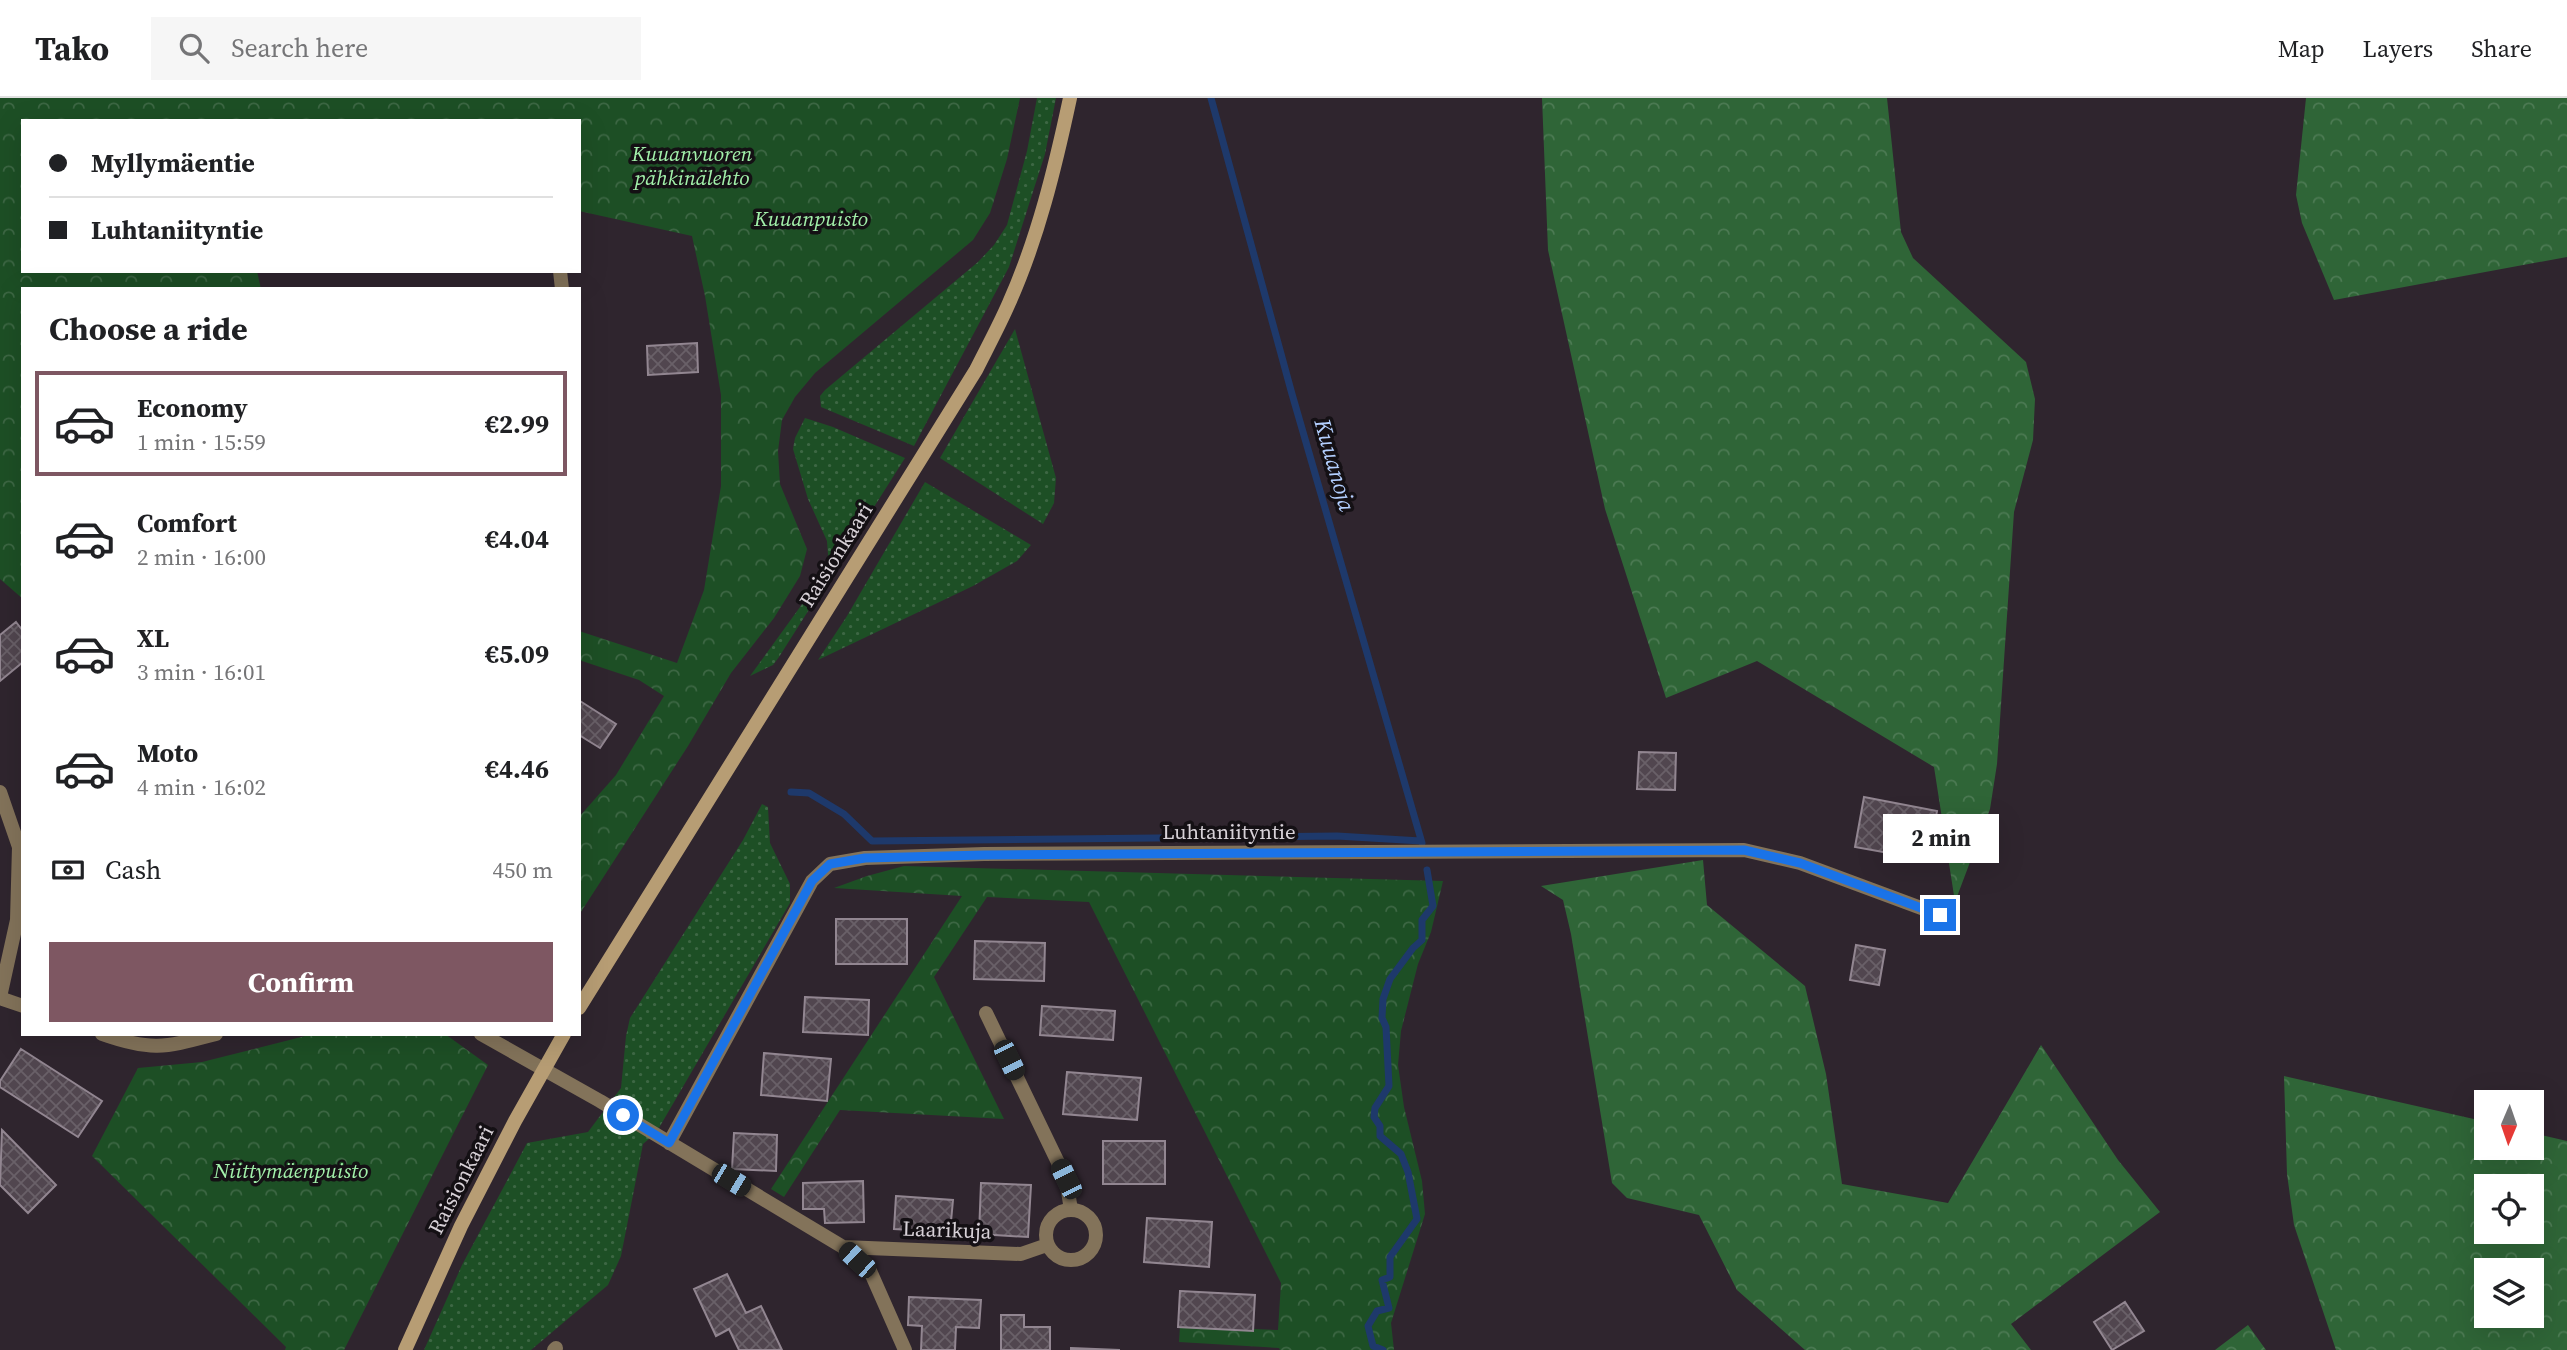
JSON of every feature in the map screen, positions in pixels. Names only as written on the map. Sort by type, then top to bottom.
[{"type":"main road","name":"Raisionkaari","points":[[581,1005],[976,370],[1009,302],[1034,237],[1054,170],[1070,98]]},
{"type":"main road","name":"Raisionkaari","points":[[405,1350],[461,1226],[563,1036]]},
{"type":"street","points":[[0,792],[19,847],[17,920],[0,998],[21,1005]]},
{"type":"street","name":"Luhtaniityntie","points":[[669,1143],[812,881],[830,864],[865,858],[998,854],[1744,850],[1800,863],[1940,915]]},
{"type":"street","points":[[986,1013],[1066,1179],[1071,1210]]},
{"type":"street","points":[[110,1036],[142,1046],[166,1047],[208,1036]]},
{"type":"street","points":[[484,1036],[843,1247],[871,1273],[905,1350]]},
{"type":"street","points":[[1071,1210],[1086,1214],[1095,1226],[1096,1242],[1093,1249],[1081,1259],[1065,1260],[1051,1252],[1046,1237],[1050,1221],[1055,1215],[1071,1210]]},
{"type":"street","name":"Laarikuja","points":[[843,1247],[1021,1254],[1047,1245]]},
{"type":"green space","name":"Kuuanpuisto","points":[[0,98],[1020,98],[1007,159],[990,213],[973,240],[815,373],[795,397],[782,420],[778,451],[780,484],[807,549],[800,576],[774,618],[731,673],[688,746],[581,912],[581,815],[616,775],[664,696],[639,680],[581,661],[581,632],[677,663],[704,590],[721,486],[721,395],[692,236],[581,211],[581,119],[21,119],[21,273],[257,273],[261,287],[21,287],[21,597],[0,579]]},
{"type":"green space","points":[[1037,98],[1056,98],[1045,154],[1009,267],[914,446],[821,407],[820,396],[825,390],[978,262],[994,245],[1007,225],[1027,151]]},
{"type":"green space","points":[[1542,98],[1887,98],[1901,232],[1913,258],[2026,362],[2035,399],[2033,440],[2014,512],[1997,764],[1990,809],[1955,902],[1934,767],[1757,661],[1666,698],[1605,509],[1548,250]]},
{"type":"green space","points":[[2306,98],[2567,98],[2567,257],[2334,300],[2302,223],[2296,195]]},
{"type":"green space","points":[[1015,329],[1056,478],[1054,503],[1043,524],[940,458]]},
{"type":"green space","points":[[805,418],[905,458],[779,657],[773,665],[750,676],[821,578],[828,555],[827,541],[808,499],[793,449],[795,438]]},
{"type":"green space","points":[[925,482],[1031,545],[1017,561],[973,586],[818,660],[847,616]]},
{"type":"green space","points":[[762,804],[768,807],[770,843],[790,884],[790,903],[656,1133],[643,1144],[621,1256],[608,1285],[531,1350],[424,1350],[462,1265],[527,1143],[588,1132],[621,1088],[630,1018],[743,840]]},
{"type":"green space","points":[[1703,860],[1707,905],[1805,986],[1826,1074],[1842,1184],[1948,1203],[2041,1045],[2118,1160],[2160,1212],[2011,1324],[2031,1350],[1805,1350],[1737,1290],[1699,1215],[1627,1198],[1612,1183],[1563,900],[1541,886]]},
{"type":"green space","points":[[904,866],[1443,881],[1431,932],[1418,964],[1401,1031],[1398,1065],[1404,1107],[1422,1181],[1425,1214],[1391,1323],[1394,1350],[1280,1350],[1179,1342],[1180,1326],[1278,1330],[1281,1283],[1089,902],[987,897],[934,977],[1004,1119],[840,1110],[784,1197],[771,1189],[962,896],[834,888]]},
{"type":"green space","name":"Niittymäenpuisto","points":[[305,1036],[448,1036],[488,1065],[344,1350],[285,1350],[286,1347],[92,1156],[138,1068],[202,1062]]},
{"type":"green space","points":[[2284,1076],[2474,1119],[2474,1160],[2544,1160],[2544,1136],[2567,1141],[2567,1350],[2336,1350],[2294,1225],[2287,1174]]},
{"type":"green space","points":[[2248,1325],[2266,1350],[2215,1350]]},
{"type":"building","points":[[697,343],[698,372],[648,375],[647,346]]},
{"type":"building","points":[[16,622],[21,628],[21,664],[0,681],[0,635]]},
{"type":"building","points":[[581,702],[616,724],[600,748],[581,736]]},
{"type":"building","points":[[1639,752],[1676,753],[1675,790],[1637,789]]},
{"type":"building","points":[[1864,797],[1937,811],[1928,860],[1855,847]]},
{"type":"building","points":[[836,919],[907,919],[907,964],[836,964]]},
{"type":"building","points":[[975,941],[1045,943],[1044,981],[974,979]]},
{"type":"building","points":[[1856,945],[1885,950],[1879,985],[1850,980]]},
{"type":"building","points":[[805,997],[869,1000],[868,1035],[803,1032]]},
{"type":"building","points":[[1042,1006],[1115,1011],[1113,1040],[1040,1035]]},
{"type":"building","points":[[21,1049],[102,1101],[78,1137],[0,1087],[0,1081]]},
{"type":"building","points":[[764,1053],[831,1059],[827,1101],[761,1095]]},
{"type":"building","points":[[1067,1072],[1141,1078],[1137,1120],[1063,1114]]},
{"type":"building","points":[[2,1130],[56,1185],[28,1213],[0,1185]]},
{"type":"building","points":[[734,1133],[777,1135],[776,1171],[732,1169]]},
{"type":"building","points":[[1103,1141],[1165,1141],[1165,1184],[1103,1184]]},
{"type":"building","points":[[863,1181],[864,1222],[825,1223],[824,1209],[803,1209],[803,1183]]},
{"type":"building","points":[[981,1183],[1031,1185],[1028,1237],[979,1234]]},
{"type":"building","points":[[896,1196],[953,1200],[950,1232],[894,1229]]},
{"type":"building","points":[[1147,1218],[1212,1222],[1209,1267],[1144,1262]]},
{"type":"building","points":[[727,1274],[746,1313],[761,1306],[782,1350],[739,1350],[729,1329],[716,1336],[694,1289]]},
{"type":"building","points":[[1180,1291],[1255,1295],[1253,1331],[1178,1327]]},
{"type":"building","points":[[909,1297],[981,1300],[979,1328],[956,1327],[955,1350],[921,1350],[922,1326],[908,1325]]},
{"type":"building","points":[[2125,1302],[2144,1331],[2112,1350],[2094,1322]]},
{"type":"building","points":[[1001,1315],[1024,1315],[1024,1327],[1050,1327],[1050,1350],[1001,1350]]},
{"type":"building","points":[[1071,1348],[1120,1350],[1071,1350]]},
{"type":"waterway","name":"Kuuanoja","points":[[1211,98],[1292,394],[1422,843]]},
{"type":"waterway","points":[[791,792],[809,793],[844,814],[872,841],[1337,836],[1421,841]]},
{"type":"waterway","name":"Kuuanoja","points":[[1383,1350],[1373,1346],[1368,1326],[1377,1311],[1389,1308],[1382,1280],[1390,1277],[1390,1257],[1417,1219],[1408,1172],[1401,1154],[1380,1136],[1380,1126],[1374,1117],[1375,1108],[1389,1086],[1386,1027],[1382,1018],[1383,999],[1390,979],[1422,940],[1422,920],[1433,906],[1427,870]]},
{"type":"route","points":[[623,1115],[669,1143],[812,881],[830,864],[865,858],[905,855],[1744,850],[1800,863],[1940,915]]},
{"type":"park label","name":"Kuuanvuoren pähkinälehto","points":[[692,166]]}]
